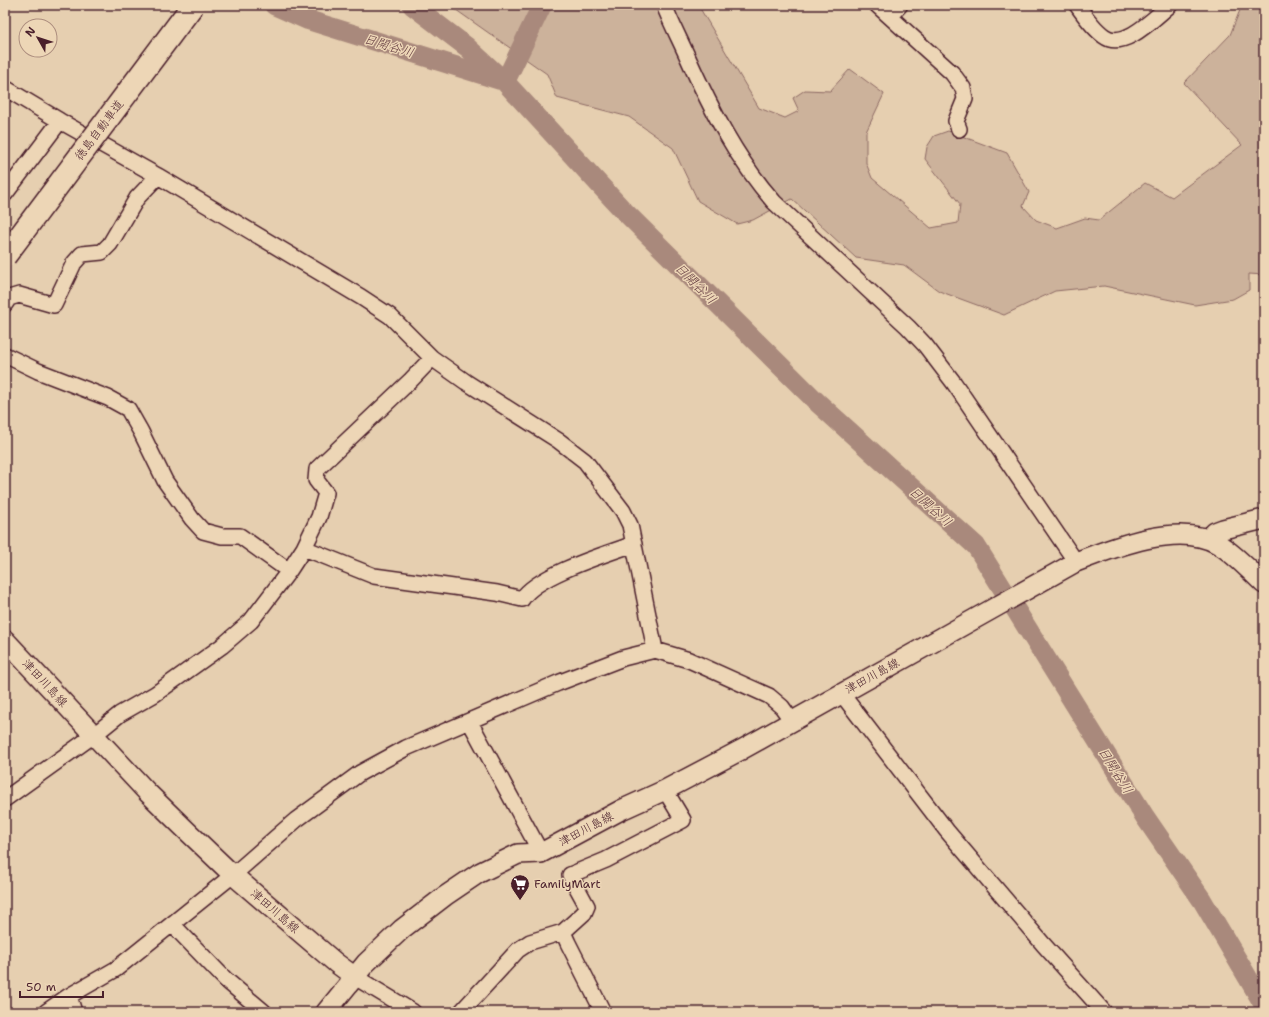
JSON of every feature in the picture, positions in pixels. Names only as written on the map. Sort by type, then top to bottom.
[{"type":"highway","name":"徳島自動車道","points":[[5,256],[193,5]]},
{"type":"main road","points":[[1208,539],[1215,532],[1223,529],[1264,519]]},
{"type":"main road","name":"津田川島線","points":[[5,640],[148,793],[233,875],[336,963],[355,977],[366,963],[402,929],[445,896],[479,873],[518,854],[541,853],[621,810],[664,790],[741,750],[1076,562],[1114,547],[1171,535],[1190,535],[1208,539],[1226,549],[1264,584]]},
{"type":"main road","points":[[326,1012],[355,977]]},
{"type":"street","points":[[664,5],[700,84],[719,121],[757,182],[774,202],[908,327],[925,346],[954,383],[1076,562]]},
{"type":"street","points":[[877,5],[895,10],[952,73],[963,88],[965,99],[956,121],[959,129]]},
{"type":"street","points":[[1076,5],[1085,17],[1104,36],[1119,40],[1132,36],[1170,5]]},
{"type":"street","points":[[5,88],[158,176],[373,304],[390,316],[432,358],[466,382],[558,440],[585,461],[623,511],[630,525],[655,650]]},
{"type":"street","points":[[5,194],[60,121]]},
{"type":"street","points":[[5,304],[9,298],[19,295],[54,305],[74,263],[82,254],[102,252],[110,244],[137,198],[158,176]]},
{"type":"street","points":[[5,355],[38,371],[108,398],[128,409],[165,481],[192,519],[203,531],[222,536],[240,536],[289,571]]},
{"type":"street","points":[[5,799],[94,735],[120,714],[155,694],[222,646],[251,621],[289,571],[304,548],[319,517],[326,493],[316,480],[318,468],[411,380],[432,358]]},
{"type":"street","points":[[304,548],[374,576],[496,593],[522,599],[526,592],[573,566],[634,544]]},
{"type":"street","points":[[46,1012],[69,996],[116,969],[233,875],[296,820],[360,773],[406,748],[470,722],[558,683],[623,658],[655,650],[689,660],[769,696],[782,707],[792,721]]},
{"type":"street","points":[[841,693],[947,831],[1043,944],[1104,1012]]},
{"type":"street","points":[[470,722],[541,853]]},
{"type":"street","points":[[461,1012],[518,950],[530,942],[563,932],[584,913],[587,906],[570,875],[606,860],[683,820],[664,790]]},
{"type":"street","points":[[172,924],[226,980],[264,1012]]},
{"type":"street","points":[[563,932],[604,1012]]},
{"type":"street","points":[[355,977],[413,1012]]},
{"type":"street","points":[[69,996],[74,1012]]},
{"type":"shaded area","points":[[449,5],[698,5],[759,108],[785,118],[799,111],[793,98],[805,90],[830,91],[850,69],[884,94],[866,132],[866,163],[872,178],[931,228],[958,223],[960,204],[925,159],[927,147],[934,136],[948,131],[1007,153],[1029,192],[1023,206],[1036,220],[1057,228],[1085,218],[1099,220],[1145,183],[1172,197],[1242,145],[1184,83],[1230,35],[1242,5],[1264,5],[1264,275],[1249,274],[1249,290],[1233,299],[1195,305],[1104,286],[1055,291],[1004,315],[939,291],[904,265],[856,258],[792,199],[753,220],[737,224],[698,201],[673,148],[629,117],[557,98],[547,74]]},
{"type":"waterway","name":"日開谷川","points":[[274,5],[308,20],[500,80]]},
{"type":"waterway","name":"日開谷川","points":[[412,5],[467,47],[505,82],[621,208],[818,403],[976,546],[1145,817],[1202,900],[1264,1005]]},
{"type":"waterway","points":[[505,82],[542,5]]},
{"type":"place","name":"FamilyMart","points":[[520,901]]}]
